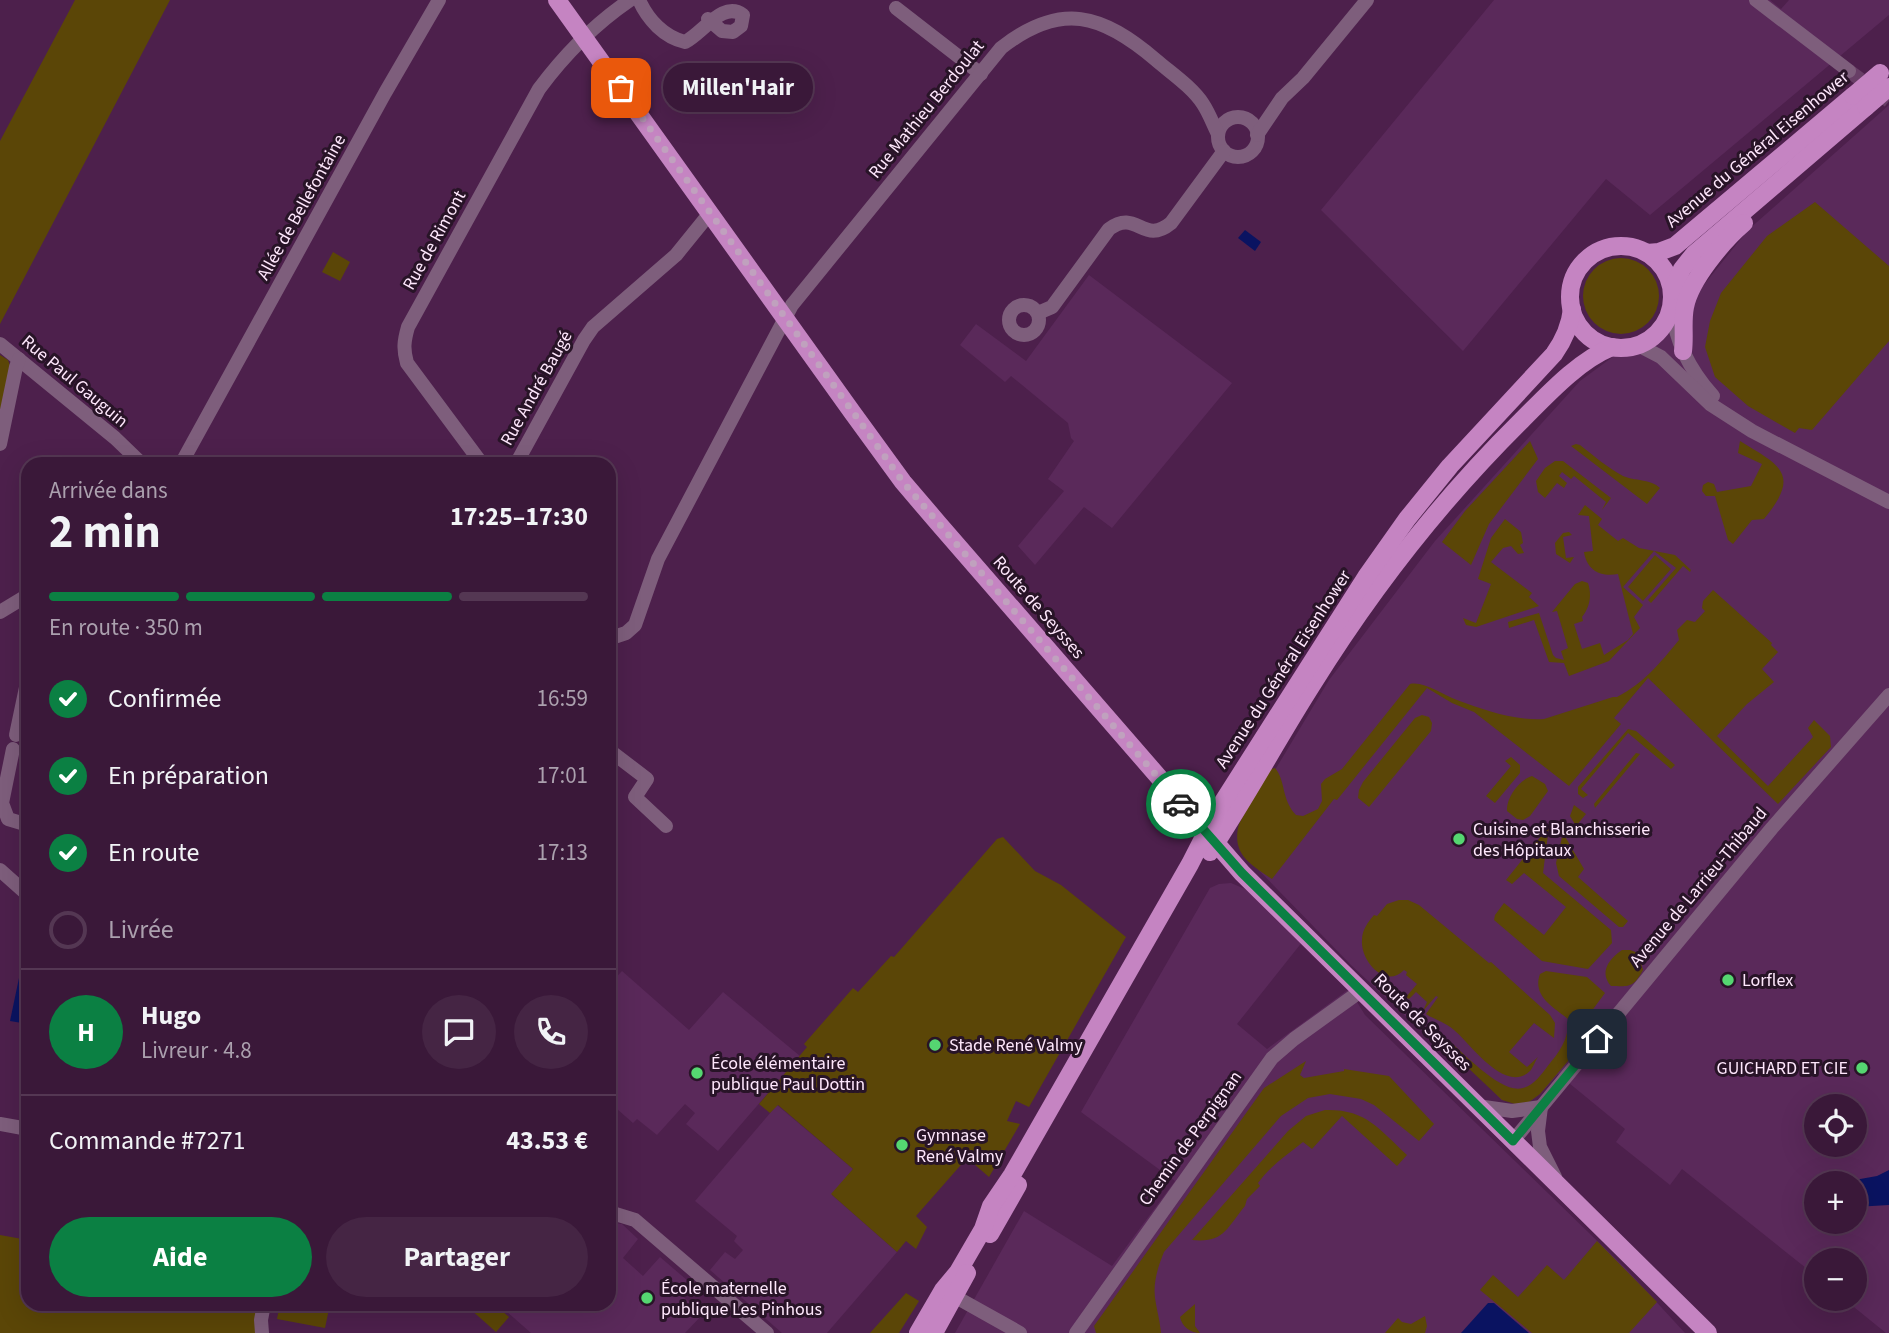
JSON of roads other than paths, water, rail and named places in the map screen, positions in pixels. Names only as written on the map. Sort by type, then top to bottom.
[{"type":"main road","name":"Route de Seysses","points":[[557,0],[903,482],[1210,839],[1708,1333]]},
{"type":"main road","name":"Avenue du Général Eisenhower","points":[[1672,298],[1682,269],[1694,254],[1774,185],[1886,76]]},
{"type":"main road","name":"Avenue du Général Eisenhower","points":[[1647,253],[1675,246],[1859,102]]},
{"type":"main road","points":[[1683,351],[1685,307],[1691,289],[1739,228],[1763,206],[1774,185]]},
{"type":"main road","points":[[1616,246],[1627,246],[1647,253],[1664,269],[1672,298],[1668,316],[1656,334],[1637,345],[1612,347],[1594,340],[1580,327],[1572,309],[1571,288],[1579,268],[1595,253],[1616,246]]},
{"type":"main road","name":"Avenue du Général Eisenhower","points":[[1210,839],[1217,811],[1366,577],[1407,519],[1450,467],[1554,354],[1570,323],[1572,309]]},
{"type":"main road","name":"Avenue du Général Eisenhower","points":[[934,1333],[958,1272],[983,1229],[991,1206],[1012,1175],[1210,839],[1375,590],[1453,493],[1508,433],[1575,372],[1602,351],[1612,347]]},
{"type":"main road","name":"Avenue du Général Eisenhower","points":[[918,1333],[949,1293]]},
{"type":"street","name":"Allée de Bellefontaine","points":[[185,457],[439,0]]},
{"type":"street","points":[[639,0],[647,17],[674,40],[685,42],[694,37],[708,19]]},
{"type":"street","points":[[1258,135],[1282,98],[1303,78],[1367,0]]},
{"type":"street","points":[[1756,0],[1849,71]]},
{"type":"street","name":"Rue de Rimont","points":[[477,457],[407,363],[403,351],[408,327],[539,89],[596,24],[625,1]]},
{"type":"street","points":[[896,8],[981,74]]},
{"type":"street","name":"Rue Mathieu Berdoulat","points":[[785,318],[792,305],[1001,48],[1021,32],[1045,23],[1070,19],[1096,22],[1130,38],[1203,104],[1218,134]]},
{"type":"street","points":[[1240,118],[1256,128],[1258,135],[1257,143],[1246,155],[1239,157],[1224,151],[1220,146],[1218,134],[1226,120],[1240,118],[1282,98]]},
{"type":"street","name":"Rue Mathieu Berdoulat","points":[[1203,104],[1240,118]]},
{"type":"street","points":[[1038,313],[1052,307],[1118,222],[1128,222],[1153,232],[1163,230],[1224,151]]},
{"type":"street","name":"Rue André Baugé","points":[[520,457],[593,327],[676,255],[710,213]]},
{"type":"street","points":[[1672,298],[1675,333],[1683,351],[1704,387],[1730,416]]},
{"type":"street","points":[[616,636],[626,633],[635,625],[658,559],[785,318]]},
{"type":"street","points":[[767,356],[800,338]]},
{"type":"street","name":"Rue Paul Gauguin","points":[[0,344],[134,457]]},
{"type":"street","points":[[1637,345],[1661,357],[1710,404],[1752,431],[1889,502]]},
{"type":"street","points":[[0,444],[19,359]]},
{"type":"street","name":"Allée de Bellefontaine","points":[[192,457],[199,435]]},
{"type":"street","name":"Rue Paul Gauguin","points":[[125,449],[130,457]]},
{"type":"street","points":[[0,612],[21,599]]},
{"type":"street","name":"Avenue de Larrieu-Thibaud","points":[[1513,1141],[1772,828],[1889,695]]},
{"type":"street","points":[[21,712],[2,803],[8,819],[21,823]]},
{"type":"street","points":[[616,755],[647,779],[635,797],[666,826]]},
{"type":"street","points":[[0,870],[21,889]]},
{"type":"street","name":"Chemin de Perpignan","points":[[1076,1333],[1272,1058],[1362,990]]},
{"type":"street","points":[[1478,1106],[1511,1111],[1541,1107]]},
{"type":"street","name":"Route de Seysses","points":[[1541,1107],[1538,1131],[1540,1147],[1558,1185]]},
{"type":"street","points":[[0,1124],[21,1128]]},
{"type":"street","points":[[616,1214],[635,1220],[766,1333]]},
{"type":"street","points":[[949,1293],[1020,1333]]},
{"type":"street","points":[[262,1333],[263,1311]]},
{"type":"tunnel","points":[[1849,71],[1889,101]]},
{"type":"place","name":"Millen'Hair","points":[[621,88]]},
{"type":"place","name":"Cuisine et Blanchisserie des Hôpitaux","points":[[1459,839]]},
{"type":"place","name":"Lorflex","points":[[1728,980]]},
{"type":"place","name":"Stade René Valmy","points":[[935,1045]]},
{"type":"place","name":"GUICHARD ET CIE","points":[[1862,1068]]},
{"type":"place","name":"École élémentaire publique Paul Dottin","points":[[697,1073]]},
{"type":"place","name":"Gymnase René Valmy","points":[[902,1145]]},
{"type":"place","name":"École maternelle publique Les Pinhous","points":[[647,1298]]}]
